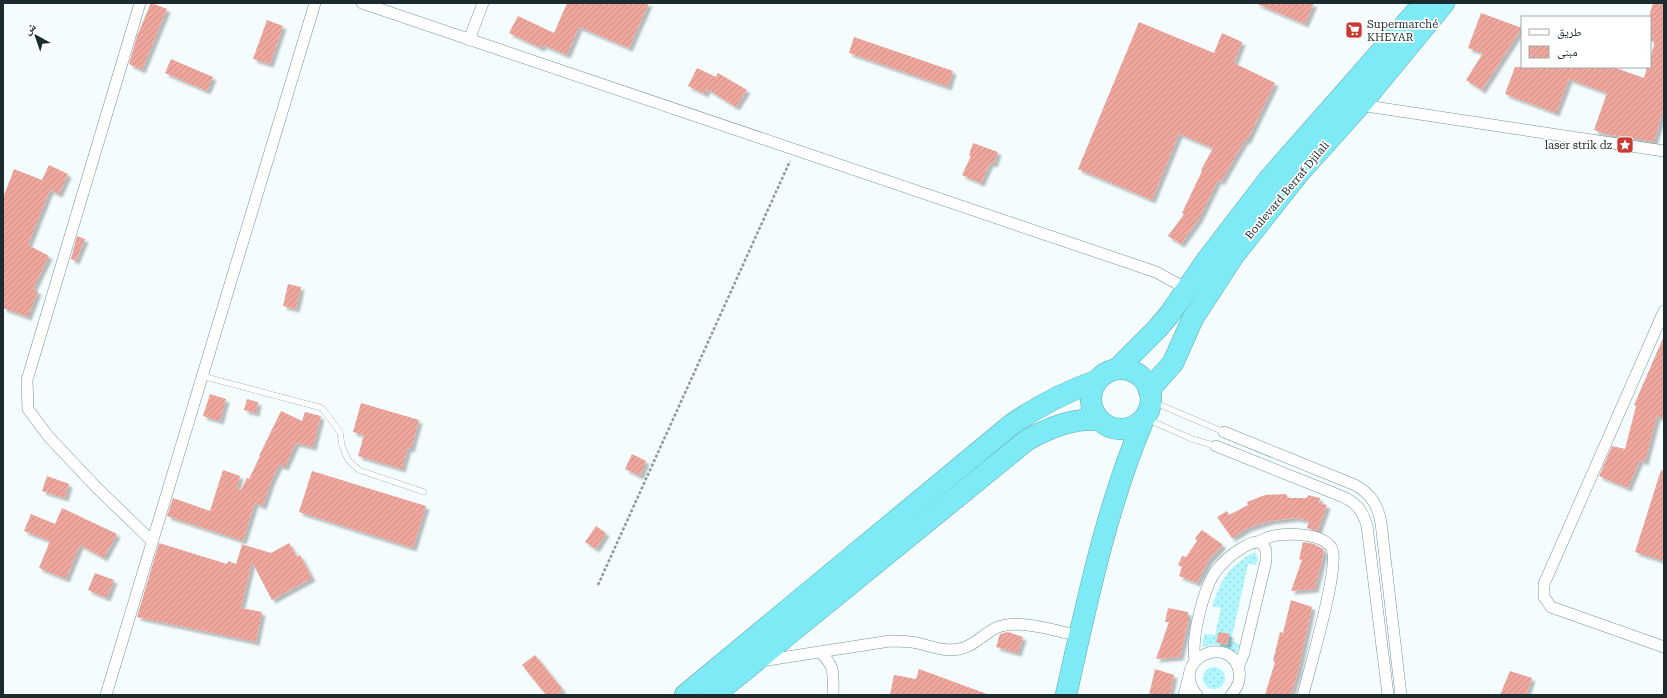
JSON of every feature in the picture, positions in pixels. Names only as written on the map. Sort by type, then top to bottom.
[{"type":"highway","name":"Boulevard Berraf Djilali","points":[[1117,369],[1157,329],[1188,289],[1207,260],[1270,178],[1424,3]]},
{"type":"highway","name":"Boulevard Berraf Djilali","points":[[1147,407],[1173,363],[1196,313],[1234,255],[1299,173],[1360,104],[1444,3]]},
{"type":"highway","points":[[684,695],[1011,425],[1033,410],[1057,397],[1096,381],[1109,371],[1117,369],[1133,372],[1140,376],[1147,407],[1113,502],[1066,695]]},
{"type":"highway","points":[[1096,381],[1092,389],[1091,405],[1098,420]]},
{"type":"highway","points":[[714,695],[1027,440],[1054,426],[1088,419],[1098,420],[1112,428],[1120,430],[1128,429],[1147,407]]},
{"type":"street","points":[[140,3],[27,380],[28,409],[48,436],[97,488],[152,541]]},
{"type":"street","points":[[106,695],[315,3]]},
{"type":"street","points":[[362,3],[1156,272],[1188,289]]},
{"type":"street","points":[[469,40],[483,3]]},
{"type":"street","points":[[1360,104],[1664,150]]},
{"type":"street","points":[[1664,311],[1544,584],[1544,597],[1551,607],[1664,647]]},
{"type":"street","points":[[1224,432],[1355,485],[1366,491],[1374,500],[1379,511],[1381,523],[1401,695]]},
{"type":"street","points":[[1216,446],[1351,500],[1359,507],[1367,526],[1388,695]]},
{"type":"street","points":[[1184,695],[1191,668],[1195,660],[1194,642],[1203,600],[1209,583],[1216,571],[1224,561],[1241,549],[1255,542],[1277,535],[1302,534],[1321,539],[1331,548],[1333,555],[1328,595],[1303,695]]},
{"type":"street","points":[[1232,695],[1239,682],[1238,668],[1244,653],[1266,561],[1266,550],[1262,543],[1258,542]]},
{"type":"street","points":[[755,662],[890,641],[906,641],[939,649],[960,649],[969,646],[988,632],[998,627],[1018,624],[1080,636]]},
{"type":"street","points":[[820,652],[829,660],[832,666],[833,695]]},
{"type":"street","points":[[1195,660],[1208,652],[1222,652],[1229,656],[1238,668]]},
{"type":"street","points":[[1189,676],[1190,683],[1197,695]]},
{"type":"lane","points":[[202,376],[322,408],[340,432],[342,446],[348,460],[358,470],[424,492]]},
{"type":"lane","points":[[1147,407],[1224,432]]},
{"type":"lane","points":[[1147,407],[1192,439],[1216,446]]},
{"type":"path","points":[[598,585],[796,150]]},
{"type":"shaded area","points":[[1255,552],[1258,558],[1256,565],[1248,564],[1231,641],[1239,644],[1236,654],[1228,648],[1220,646],[1211,645],[1202,647],[1204,634],[1215,635],[1221,608],[1212,606],[1223,580],[1235,566]]},
{"type":"shaded area","points":[[1214,667],[1222,670],[1225,678],[1222,686],[1214,689],[1206,686],[1203,678],[1206,670]]},
{"type":"building","points":[[151,3],[167,9],[142,70],[129,64],[137,36]]},
{"type":"building","points":[[567,3],[649,3],[629,48],[579,27],[567,55],[543,45],[541,48],[509,33],[518,16],[554,33]]},
{"type":"building","points":[[1255,3],[1314,3],[1305,24]]},
{"type":"building","points":[[1653,3],[1664,3],[1664,108],[1654,142],[1612,136],[1594,130],[1607,93],[1569,79],[1556,113],[1505,94],[1515,67],[1616,68],[1644,78],[1647,68],[1651,68],[1651,55],[1655,42],[1651,41],[1650,13]]},
{"type":"building","points":[[1481,13],[1521,28],[1482,90],[1466,80],[1483,53],[1468,48]]},
{"type":"building","points":[[267,20],[283,26],[270,64],[253,59]]},
{"type":"building","points":[[1139,22],[1214,53],[1222,33],[1242,42],[1234,63],[1275,83],[1247,141],[1245,140],[1221,182],[1218,180],[1199,219],[1181,244],[1168,236],[1184,214],[1182,213],[1202,171],[1201,170],[1213,148],[1179,134],[1152,200],[1078,169]]},
{"type":"building","points":[[854,37],[953,71],[948,87],[849,53]]},
{"type":"building","points":[[171,59],[213,77],[207,91],[165,73]]},
{"type":"building","points":[[697,68],[716,77],[718,73],[747,90],[736,107],[707,89],[705,94],[688,86]]},
{"type":"building","points":[[973,143],[998,152],[994,164],[990,163],[981,183],[962,175],[971,156],[969,155]]},
{"type":"building","points":[[49,165],[68,174],[59,194],[50,190],[28,245],[49,256],[33,289],[38,291],[28,317],[3,308],[3,198],[14,169],[42,180]]},
{"type":"building","points":[[77,236],[85,239],[76,261],[71,259]]},
{"type":"building","points":[[288,284],[301,287],[296,309],[283,306]]},
{"type":"building","points":[[1664,336],[1664,419],[1657,416],[1645,462],[1640,460],[1628,488],[1599,476],[1612,446],[1625,449],[1636,406],[1634,405]]},
{"type":"building","points":[[210,394],[226,399],[220,421],[203,416]]},
{"type":"building","points":[[247,399],[258,402],[256,413],[244,410]]},
{"type":"building","points":[[361,403],[419,420],[411,449],[408,448],[402,469],[358,456],[364,435],[353,432]]},
{"type":"building","points":[[281,411],[302,421],[305,412],[321,416],[313,447],[296,443],[285,467],[279,465],[271,482],[263,506],[255,503],[243,541],[167,516],[173,498],[210,511],[223,470],[240,476],[237,488],[241,490],[247,478],[249,479]]},
{"type":"building","points":[[632,454],[646,461],[640,476],[625,469]]},
{"type":"building","points":[[1661,470],[1664,471],[1664,561],[1635,552]]},
{"type":"building","points":[[312,471],[426,506],[413,548],[299,512]]},
{"type":"building","points":[[47,476],[69,484],[65,498],[42,491]]},
{"type":"building","points":[[1286,494],[1288,498],[1307,498],[1308,495],[1320,498],[1319,503],[1327,505],[1318,531],[1307,528],[1309,521],[1296,518],[1270,521],[1248,528],[1232,538],[1217,517],[1227,511],[1229,515],[1248,505],[1247,502],[1265,495]]},
{"type":"building","points":[[62,508],[117,534],[104,558],[80,545],[66,579],[39,568],[50,541],[24,531],[31,514],[55,524]]},
{"type":"building","points":[[596,526],[606,533],[596,549],[585,542]]},
{"type":"building","points":[[1202,530],[1223,545],[1209,560],[1197,583],[1179,576],[1182,567],[1178,565],[1182,556],[1186,557],[1197,541],[1195,538]]},
{"type":"building","points":[[1303,542],[1314,544],[1323,549],[1324,553],[1315,589],[1291,591],[1302,560],[1299,559]]},
{"type":"building","points":[[159,543],[227,564],[228,561],[236,564],[242,545],[241,544],[271,553],[289,543],[297,557],[300,555],[312,578],[272,600],[252,562],[241,608],[262,612],[256,642],[137,617]]},
{"type":"building","points":[[95,573],[114,580],[107,598],[88,590]]},
{"type":"building","points":[[1291,600],[1312,607],[1298,672],[1291,695],[1265,695],[1275,662],[1273,661],[1280,632],[1283,633]]},
{"type":"building","points":[[1168,608],[1188,612],[1188,622],[1180,657],[1156,659],[1169,622],[1165,622]]},
{"type":"building","points":[[1008,632],[1023,637],[1018,653],[996,647],[1000,634]]},
{"type":"building","points":[[1219,632],[1230,634],[1227,645],[1216,642]]},
{"type":"building","points":[[535,655],[563,690],[556,695],[546,695],[522,665]]},
{"type":"building","points":[[919,669],[987,694],[890,695],[894,675],[916,679]]},
{"type":"building","points":[[1155,669],[1174,675],[1170,695],[1149,695]]},
{"type":"building","points":[[1510,671],[1532,678],[1526,695],[1500,695]]},
{"type":"place","name":"Supermarché KHEYAR","points":[[1354,30]]},
{"type":"place","name":"laser strik dz","points":[[1625,145]]}]
